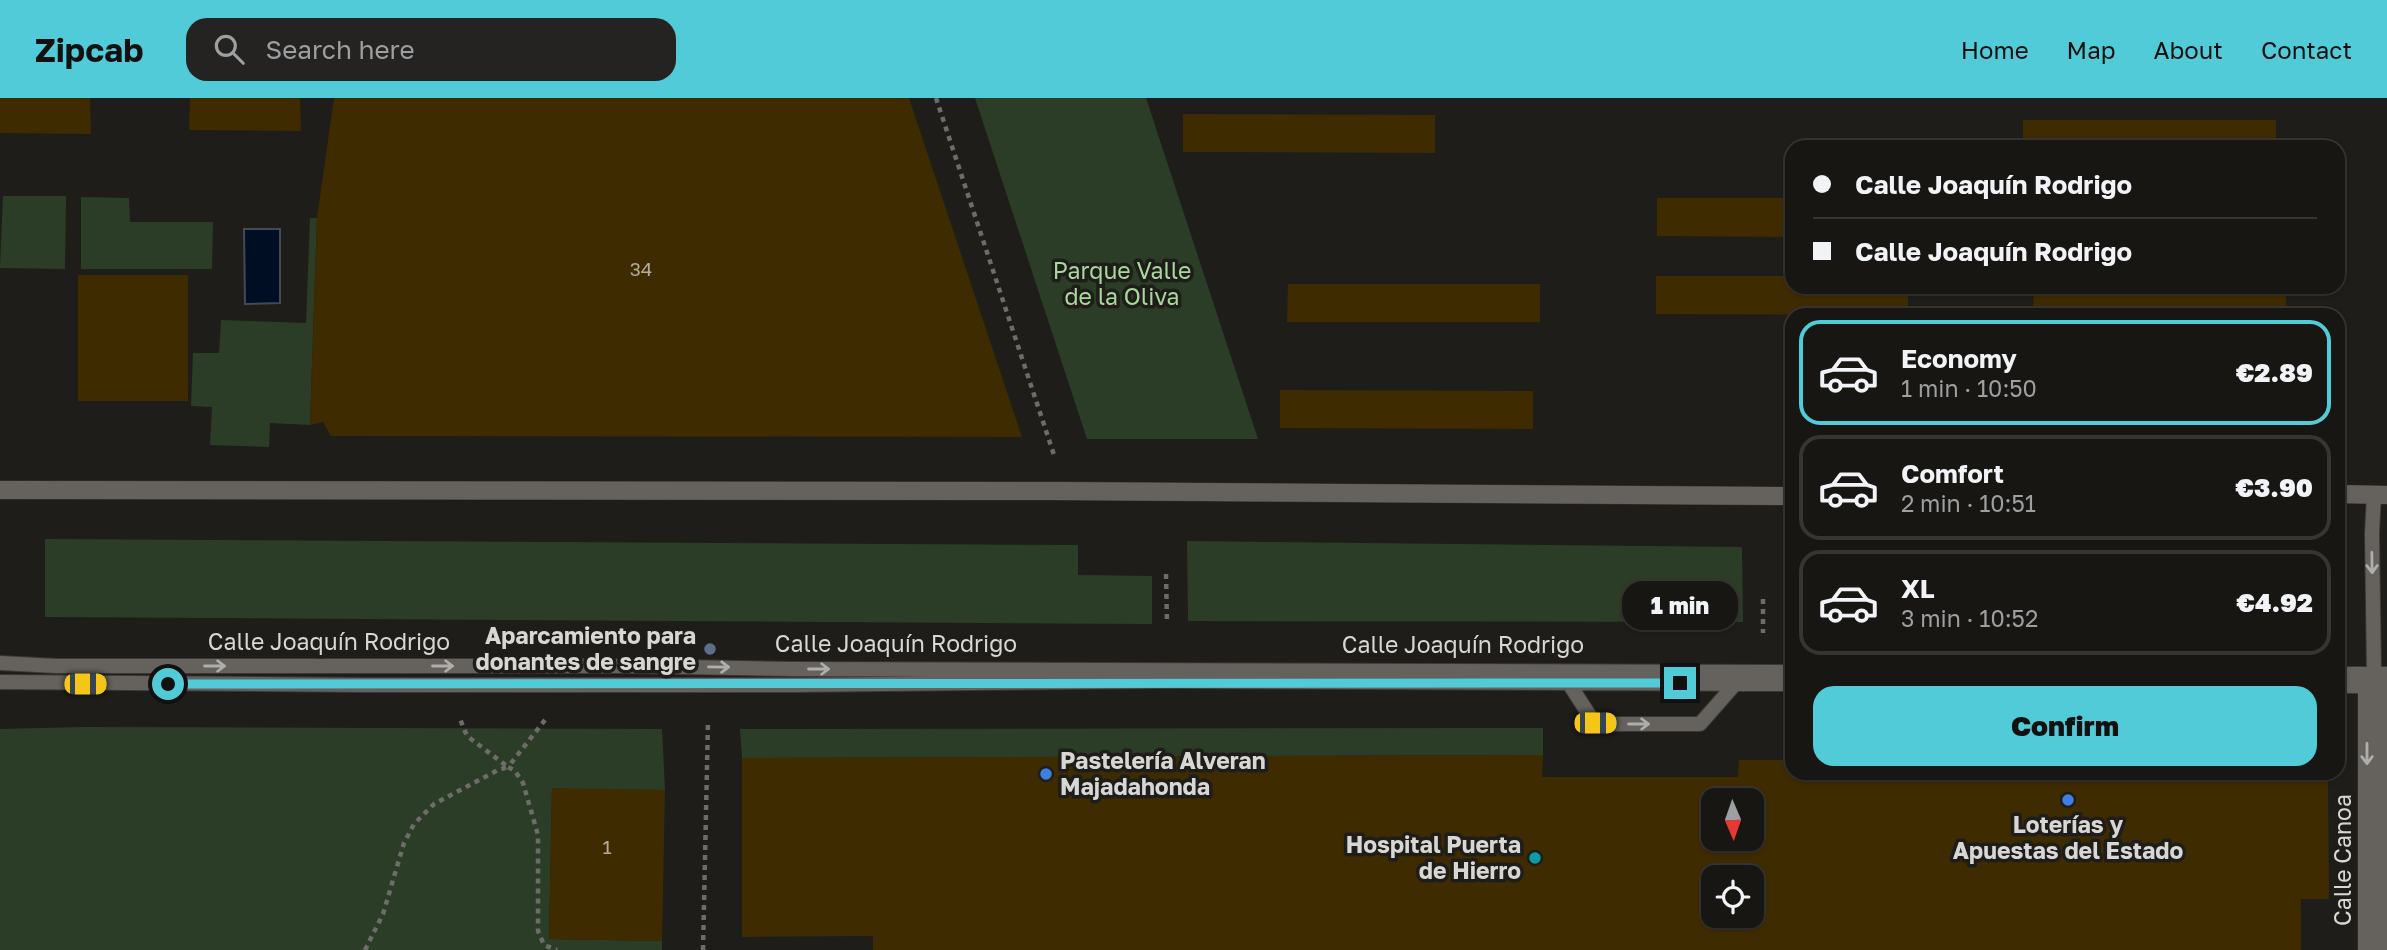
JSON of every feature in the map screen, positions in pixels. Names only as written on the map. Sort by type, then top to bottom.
[{"type":"street","points":[[0,490],[1043,491],[1785,496]]},
{"type":"street","points":[[2345,494],[2380,495]]},
{"type":"street","name":"Calle Canoa","points":[[2367,950],[2380,681]]},
{"type":"street","name":"Calle Canoa","points":[[2380,681],[2381,950]]},
{"type":"lane","points":[[2380,495],[2372,533],[2380,681]]},
{"type":"lane","name":"Calle Joaquín Rodrigo","points":[[0,663],[56,666],[1785,672]]},
{"type":"lane","points":[[2345,675],[2380,681]]},
{"type":"lane","name":"Calle Joaquín Rodrigo","points":[[0,682],[793,685],[1167,681],[1785,684]]},
{"type":"lane","points":[[2345,685],[2380,681]]},
{"type":"lane","points":[[1568,682],[1595,723],[1687,724],[1700,724],[1736,683]]},
{"type":"path","points":[[936,98],[1055,458]]},
{"type":"path","points":[[1166,574],[1167,623]]},
{"type":"path","points":[[1763,600],[1763,633]]},
{"type":"path","points":[[460,719],[467,736],[515,771],[523,783],[537,835],[538,931],[544,946],[557,950]]},
{"type":"path","points":[[365,950],[383,914],[395,868],[414,824],[434,804],[508,767],[545,720]]},
{"type":"path","points":[[703,950],[708,721]]},
{"type":"green space","name":"Parque Valle de la Oliva","points":[[975,98],[1146,98],[1258,439],[1087,439]]},
{"type":"green space","points":[[3,196],[66,196],[65,269],[0,268]]},
{"type":"green space","points":[[81,197],[129,198],[130,222],[213,222],[212,269],[81,269]]},
{"type":"green space","points":[[310,218],[317,218],[310,425],[270,423],[269,447],[210,445],[212,407],[191,406],[193,353],[219,353],[221,320],[306,323]]},
{"type":"green space","points":[[45,539],[1078,545],[1078,575],[1152,576],[1152,624],[45,617]]},
{"type":"green space","points":[[1187,541],[1742,547],[1743,622],[1188,621]]},
{"type":"green space","points":[[1784,546],[1785,546],[1785,622]]},
{"type":"green space","points":[[1543,728],[1543,755],[742,758],[740,729]]},
{"type":"green space","points":[[0,729],[662,729],[665,790],[552,789],[549,939],[662,941],[662,950],[0,950]]},
{"type":"water","points":[[244,229],[280,229],[280,303],[245,304]]},
{"type":"building","points":[[0,98],[90,98],[91,134],[0,133]]},
{"type":"building","points":[[190,98],[300,98],[301,131],[189,130]]},
{"type":"building","points":[[334,98],[909,98],[1022,437],[331,436],[323,422],[310,425],[317,218]]},
{"type":"building","points":[[1183,114],[1435,115],[1435,153],[1183,152]]},
{"type":"building","points":[[2023,120],[2276,120],[2276,140],[2023,140]]},
{"type":"building","points":[[1657,198],[1785,198],[1785,237],[1657,236]]},
{"type":"building","points":[[78,275],[188,275],[188,401],[78,401]]},
{"type":"building","points":[[1656,276],[1785,276],[1785,294],[1908,294],[1908,308],[1785,308],[1785,315],[1656,314]]},
{"type":"building","points":[[1288,284],[1540,284],[1540,322],[1287,322]]},
{"type":"building","points":[[2034,294],[2286,294],[2286,308],[2033,308]]},
{"type":"building","points":[[1280,390],[1533,391],[1533,429],[1280,428]]},
{"type":"building","name":"Hospital Puerta de Hierro","points":[[1543,755],[1542,777],[1738,777],[1739,760],[1785,760],[1785,780],[2328,780],[2329,899],[2301,899],[2301,950],[873,950],[873,936],[742,937],[742,758]]},
{"type":"building","points":[[552,788],[665,790],[662,941],[549,939]]},
{"type":"place","name":"Aparcamiento para donantes de sangre","points":[[710,649]]},
{"type":"place","name":"Pastelería Alveran Majadahonda","points":[[1046,774]]},
{"type":"place","name":"Loterías y Apuestas del Estado","points":[[2068,800]]},
{"type":"place","name":"Hospital Puerta de Hierro","points":[[1535,858]]},
{"type":"route","points":[[168,684],[793,685],[1167,681],[1680,683]]}]
